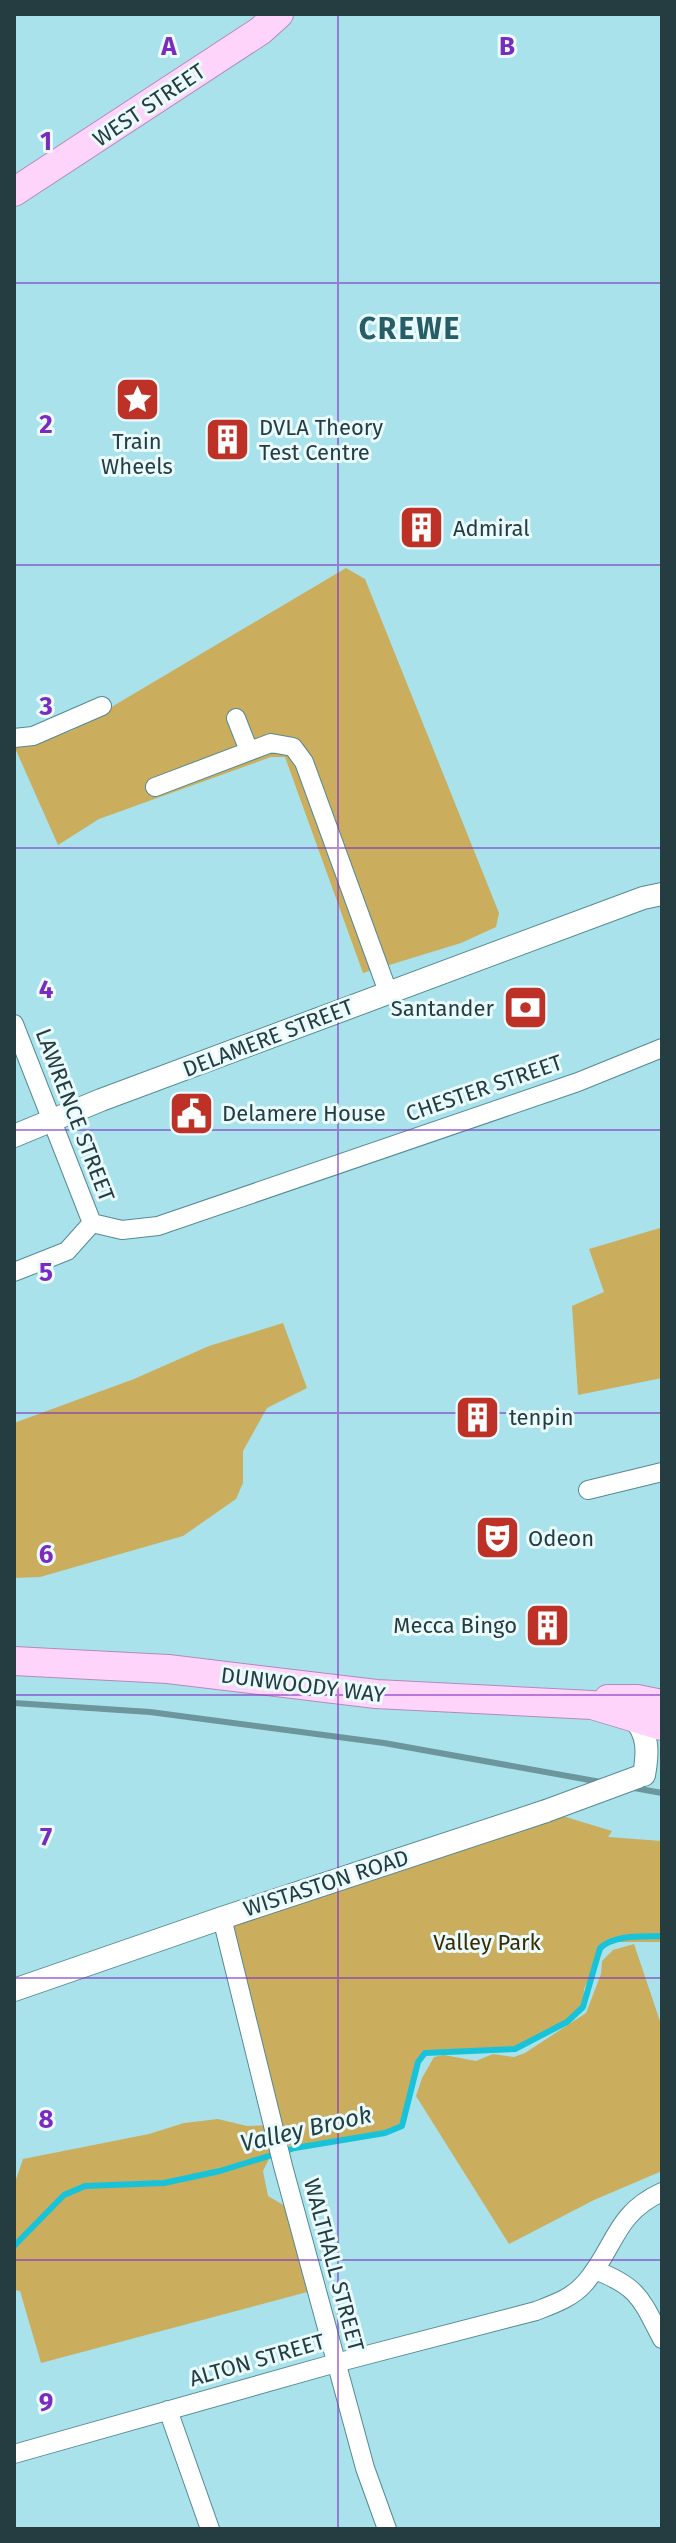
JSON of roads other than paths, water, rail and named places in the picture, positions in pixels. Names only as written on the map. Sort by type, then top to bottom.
[{"type":"main road","name":"WEST STREET","points":[[14,192],[260,31],[279,14]]},
{"type":"main road","name":"DUNWOODY WAY","points":[[14,1661],[168,1669],[376,1694],[592,1705],[662,1726]]},
{"type":"main road","name":"DUNWOODY WAY","points":[[592,1705],[609,1699],[637,1699],[662,1704]]},
{"type":"street","points":[[14,738],[33,736],[102,706]]},
{"type":"street","points":[[236,718],[249,751]]},
{"type":"street","points":[[155,787],[271,743],[293,747],[304,762],[388,992]]},
{"type":"street","name":"DELAMERE STREET","points":[[14,1136],[523,940],[662,894]]},
{"type":"street","name":"LAWRENCE STREET","points":[[14,1024],[92,1223]]},
{"type":"street","name":"CHESTER STREET","points":[[92,1223],[122,1230],[158,1226],[578,1082],[662,1048]]},
{"type":"street","points":[[14,1272],[67,1251],[92,1223]]},
{"type":"street","points":[[588,1490],[662,1472]]},
{"type":"street","points":[[633,1717],[641,1726],[647,1742],[648,1774]]},
{"type":"street","name":"WISTASTON ROAD","points":[[14,1990],[648,1774]]},
{"type":"street","name":"WALTHALL STREET","points":[[222,1918],[283,2166],[336,2363],[365,2468],[387,2529]]},
{"type":"street","name":"ALTON STREET","points":[[14,2454],[336,2363],[536,2311],[566,2299],[584,2285],[595,2270],[626,2215],[662,2192]]},
{"type":"street","points":[[595,2270],[635,2290],[662,2339]]},
{"type":"street","points":[[168,2410],[210,2529]]},
{"type":"waterway","name":"Valley Brook","points":[[14,2246],[64,2195],[85,2186],[164,2183],[220,2171],[295,2148],[385,2133],[402,2126],[418,2062],[425,2053],[515,2049],[567,2022],[583,2007],[600,1948],[621,1938],[662,1936]]},
{"type":"railway","points":[[14,1703],[150,1712],[384,1743],[662,1793]]},
{"type":"place","name":"Train Wheels","points":[[137,400]]},
{"type":"place","name":"DVLA Theory Test Centre","points":[[228,440]]},
{"type":"place","name":"Admiral","points":[[422,528]]},
{"type":"place","name":"Santander","points":[[525,1008]]},
{"type":"place","name":"Delamere House","points":[[191,1113]]},
{"type":"place","name":"tenpin","points":[[478,1417]]},
{"type":"place","name":"Odeon","points":[[497,1538]]},
{"type":"place","name":"Mecca Bingo","points":[[548,1625]]},
{"type":"district","name":"CREWE","points":[[410,329]]},
{"type":"park label","name":"Valley Park","points":[[487,1942]]}]
